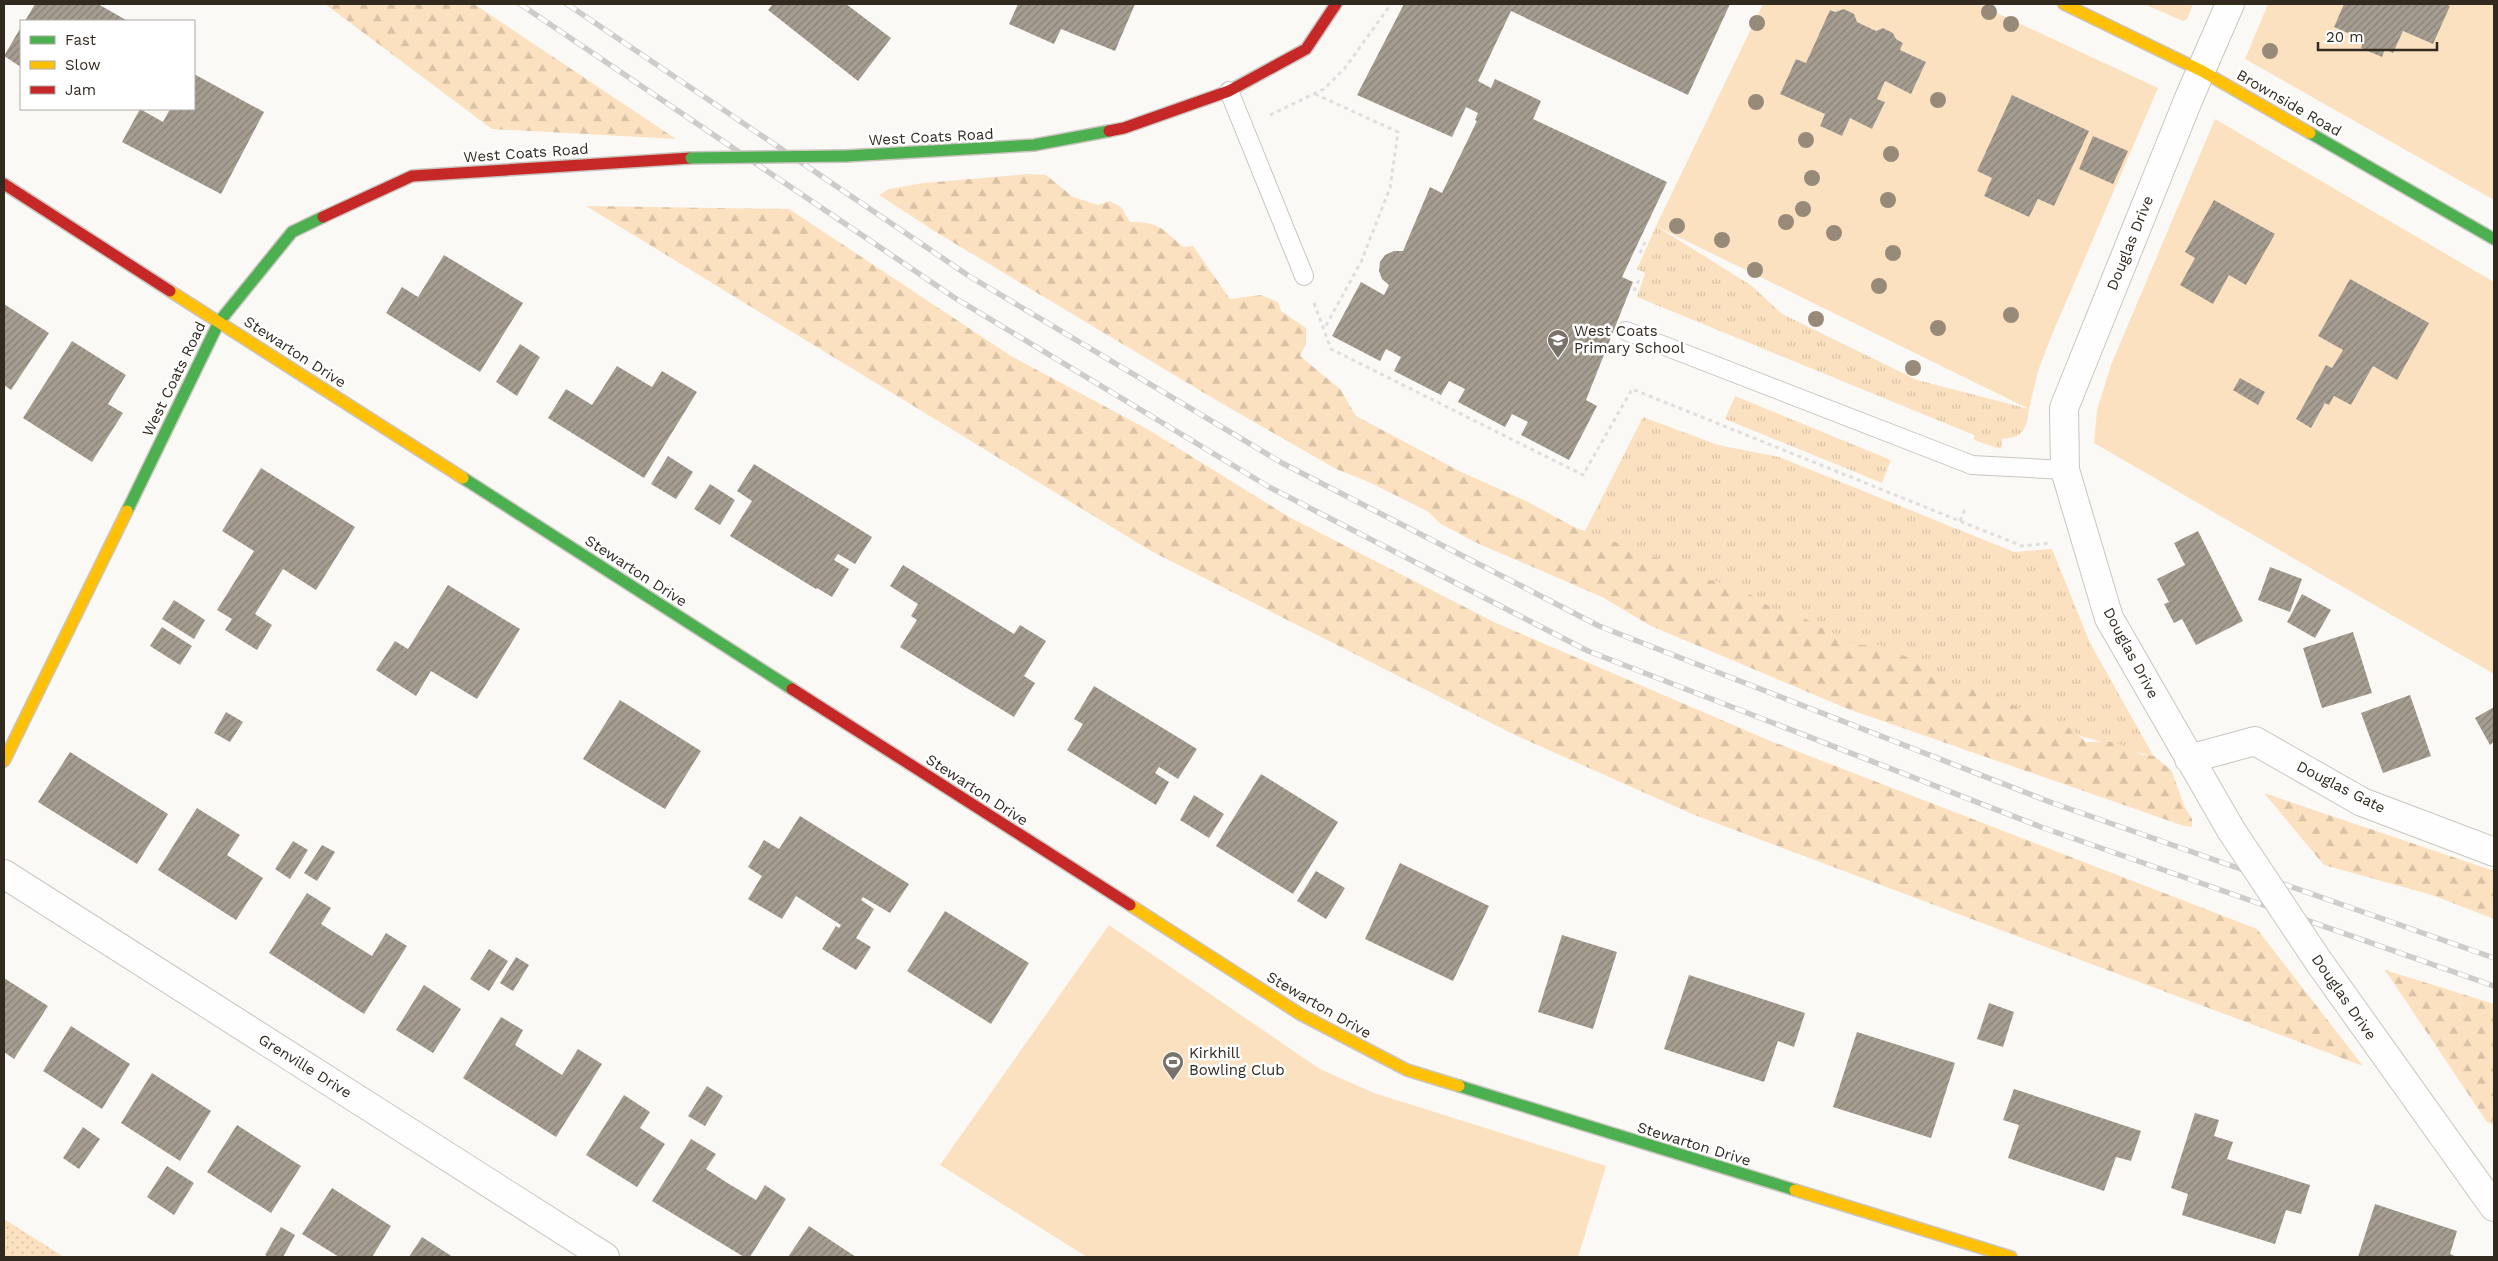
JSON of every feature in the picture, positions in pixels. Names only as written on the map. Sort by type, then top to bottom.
[{"type":"street","name":"West Coats Road","points":[[4,761],[219,322],[292,232],[412,176],[691,158],[846,156],[1034,145],[1124,128],[1229,91],[1306,49],[1336,4]]},
{"type":"street","name":"Brownside Road","points":[[2064,4],[2202,71],[2494,239]]},
{"type":"street","name":"Douglas Drive","points":[[2230,4],[2064,408],[2065,470],[2109,618],[2189,759],[2231,830],[2319,962],[2494,1207]]},
{"type":"street","name":"Stewarton Drive","points":[[4,184],[1300,1014],[1341,1036],[1407,1070],[2011,1257]]},
{"type":"street","name":"Douglas Gate","points":[[2189,759],[2255,742],[2362,802],[2494,852]]},
{"type":"street","name":"Grenville Drive","points":[[4,874],[605,1257]]},
{"type":"lane","points":[[1229,91],[1304,276]]},
{"type":"lane","points":[[1626,331],[1972,466],[2065,470]]},
{"type":"path","points":[[1244,128],[1324,89],[1345,68],[1391,4]]},
{"type":"path","points":[[1315,94],[1398,132],[1390,188],[1362,262],[1324,330]]},
{"type":"path","points":[[1640,253],[1646,240]]},
{"type":"path","points":[[1304,276],[1330,349],[1583,475],[1632,390],[2022,546],[2056,542]]},
{"type":"path","points":[[1634,291],[1640,277]]},
{"type":"path","points":[[1960,521],[1966,506]]},
{"type":"green space","points":[[325,4],[474,4],[676,139],[492,129]]},
{"type":"green space","points":[[1763,4],[1978,4],[2158,88],[2051,337],[2038,371],[2029,409],[1656,226]],"holes":[[[1830,10],[1876,31],[1883,28],[1893,33],[1896,39],[1903,43],[1900,50],[1926,63],[1911,93],[1885,81],[1877,99],[1885,102],[1873,128],[1850,118],[1842,136],[1820,126],[1825,114],[1780,94],[1796,59],[1806,63]],[[2012,95],[2088,131],[2053,206],[2038,199],[2029,217],[1984,196],[1992,178],[1977,171]]]},
{"type":"green space","points":[[2144,4],[2193,4],[2187,19],[2183,21]]},
{"type":"green space","points":[[2268,4],[2344,4],[2334,27],[2364,40],[2382,57],[2385,49],[2393,52],[2403,31],[2433,44],[2449,6],[2445,4],[2494,4],[2494,200],[2245,59]]},
{"type":"green space","points":[[2215,119],[2494,282],[2494,674],[2094,443],[2097,410],[2111,365]],"holes":[[[2350,279],[2397,380],[2373,366],[2351,405],[2334,396],[2329,405],[2325,403],[2311,427],[2296,419],[2326,365],[2332,368],[2343,350],[2318,336]]]},
{"type":"green space","points":[[1029,174],[1046,175],[1073,197],[1098,205],[1110,201],[1121,207],[1130,222],[1147,223],[1160,227],[1183,247],[1193,246],[1230,299],[1261,295],[1278,302],[1281,311],[1306,328],[1306,344],[1300,356],[1340,389],[1356,416],[1459,471],[1528,502],[1574,527],[1650,555],[1710,580],[1738,587],[1775,610],[1799,615],[1830,633],[1860,645],[1879,645],[1923,664],[1939,681],[1964,686],[1985,687],[2034,718],[2070,728],[2086,742],[2114,742],[2143,755],[2154,756],[2172,771],[2184,806],[2192,819],[2192,827],[2184,826],[1848,709],[1651,626],[1602,597],[1477,543],[1441,524],[1427,511],[1369,482],[1336,469],[1216,400],[939,234],[879,195],[889,189],[924,183]]},
{"type":"green space","points":[[586,206],[789,209],[1011,356],[1149,430],[1289,517],[1496,623],[1768,740],[2257,929],[2363,1066],[1692,814],[1515,735],[1151,551]]},
{"type":"green space","points":[[1656,226],[1752,286],[1782,314],[1917,380],[2029,409],[2023,431],[2015,436],[2002,439],[2001,449],[1974,440],[1974,435],[1637,297],[1645,273],[1637,269]]},
{"type":"green space","points":[[1735,396],[1891,460],[1882,483],[1725,419]]},
{"type":"green space","points":[[1643,417],[1718,445],[1779,457],[2014,552],[2052,549],[2090,643],[2154,757],[2081,736],[1951,687],[1582,537]]},
{"type":"green space","points":[[2264,793],[2494,871],[2494,919],[2432,895],[2324,865]]},
{"type":"green space","name":"Kirkhill Bowling Club","points":[[1109,925],[1320,1069],[1374,1093],[1606,1166],[1578,1257],[1087,1257],[940,1165]]},
{"type":"green space","points":[[2385,970],[2494,1004],[2494,1125],[2487,1122]]},
{"type":"green space","points":[[4,1219],[64,1257],[4,1257]]},
{"type":"building","points":[[35,4],[98,4],[126,20],[26,20]]},
{"type":"building","points":[[773,4],[846,4],[891,38],[858,81],[768,10]]},
{"type":"building","points":[[1018,4],[1135,4],[1115,51],[1061,29],[1054,44],[1009,24]]},
{"type":"building","points":[[1404,4],[1730,4],[1688,95],[1511,11],[1478,81],[1491,88],[1495,79],[1541,101],[1533,119],[1667,182],[1622,277],[1633,282],[1586,400],[1597,406],[1569,460],[1521,435],[1528,422],[1512,414],[1505,427],[1458,402],[1465,389],[1449,381],[1441,395],[1394,371],[1401,357],[1386,349],[1380,361],[1332,336],[1361,282],[1384,295],[1389,285],[1382,279],[1379,271],[1380,262],[1385,255],[1394,251],[1403,251],[1430,187],[1442,193],[1477,121],[1475,120],[1478,113],[1466,107],[1452,137],[1357,95]]},
{"type":"building","points":[[2344,4],[2445,4],[2450,6],[2433,44],[2403,31],[2393,53],[2385,49],[2382,57],[2361,48],[2364,40],[2334,27]]},
{"type":"building","points":[[1844,9],[1854,14],[1857,22],[1876,31],[1883,28],[1893,33],[1896,39],[1903,43],[1900,50],[1926,62],[1911,94],[1885,81],[1877,99],[1885,102],[1872,129],[1850,118],[1842,136],[1820,126],[1825,114],[1780,94],[1796,59],[1806,63],[1830,10],[1835,12]]},
{"type":"building","points":[[20,29],[20,66],[4,56]]},
{"type":"building","points":[[195,75],[264,112],[221,194],[122,142],[139,110],[163,122],[169,110],[195,110]]},
{"type":"building","points":[[2012,95],[2089,131],[2054,206],[2038,199],[2029,217],[1984,196],[1992,178],[1977,171]]},
{"type":"building","points":[[2093,136],[2128,151],[2113,184],[2079,169]]},
{"type":"building","points":[[2214,200],[2275,234],[2246,285],[2229,275],[2213,304],[2180,285],[2195,258],[2185,252]]},
{"type":"building","points":[[444,255],[523,303],[480,372],[386,313],[402,287],[418,297]]},
{"type":"building","points":[[2350,279],[2429,323],[2397,380],[2373,366],[2351,405],[2334,396],[2329,405],[2325,403],[2311,428],[2296,419],[2326,365],[2332,368],[2343,350],[2318,336]]},
{"type":"building","points":[[4,304],[49,333],[11,390],[4,385]]},
{"type":"building","points":[[72,341],[126,375],[108,404],[123,413],[92,462],[23,418]]},
{"type":"building","points":[[520,344],[540,357],[517,396],[496,382]]},
{"type":"building","points":[[617,366],[652,387],[662,371],[697,392],[644,478],[548,418],[566,389],[592,405]]},
{"type":"building","points":[[2240,378],[2265,392],[2258,405],[2233,390]]},
{"type":"building","points":[[668,456],[693,472],[676,499],[651,484]]},
{"type":"building","points":[[754,464],[872,537],[855,564],[838,554],[834,560],[849,569],[832,597],[730,536],[752,501],[737,491]]},
{"type":"building","points":[[261,468],[355,527],[316,590],[283,569],[255,614],[272,625],[257,650],[225,630],[232,619],[217,610],[254,551],[222,531]]},
{"type":"building","points":[[710,484],[735,500],[720,525],[694,509]]},
{"type":"building","points":[[2198,531],[2243,621],[2196,645],[2182,619],[2174,623],[2164,604],[2169,602],[2157,579],[2185,565],[2174,543]]},
{"type":"building","points":[[903,565],[1014,634],[1020,625],[1046,641],[1024,676],[1035,683],[1014,717],[900,647],[917,620],[911,616],[918,604],[890,586]]},
{"type":"building","points":[[2270,567],[2302,579],[2290,612],[2258,600]]},
{"type":"building","points":[[448,585],[520,629],[477,699],[431,671],[416,696],[376,670],[395,641],[408,649]]},
{"type":"building","points":[[2302,594],[2331,610],[2315,638],[2287,622]]},
{"type":"building","points":[[174,600],[205,620],[194,639],[162,619]]},
{"type":"building","points":[[162,627],[192,646],[180,665],[150,646]]},
{"type":"building","points":[[2353,632],[2372,693],[2322,708],[2303,648]]},
{"type":"building","points":[[1094,686],[1197,749],[1178,779],[1159,767],[1155,773],[1169,782],[1156,805],[1067,750],[1083,724],[1074,719]]},
{"type":"building","points":[[2410,695],[2431,756],[2383,773],[2361,713]]},
{"type":"building","points":[[620,700],[701,751],[665,809],[583,759]]},
{"type":"building","points":[[2494,707],[2494,742],[2490,745],[2475,718]]},
{"type":"building","points":[[226,712],[243,722],[230,742],[214,733]]},
{"type":"building","points":[[70,752],[168,814],[137,864],[38,802]]},
{"type":"building","points":[[1261,774],[1338,822],[1293,894],[1216,846]]},
{"type":"building","points":[[1194,795],[1224,814],[1209,838],[1180,820]]},
{"type":"building","points":[[197,808],[240,835],[227,855],[263,878],[236,920],[158,870]]},
{"type":"building","points":[[800,816],[909,884],[890,913],[863,897],[861,900],[874,909],[856,938],[871,947],[856,970],[822,949],[836,926],[839,928],[841,925],[796,896],[782,919],[748,899],[762,876],[748,867],[764,840],[779,849]]},
{"type":"building","points":[[293,841],[308,850],[290,879],[275,869]]},
{"type":"building","points":[[322,845],[335,852],[317,881],[304,873]]},
{"type":"building","points":[[1400,863],[1489,906],[1453,981],[1365,939]]},
{"type":"building","points":[[1316,871],[1345,888],[1326,919],[1297,901]]},
{"type":"building","points":[[307,893],[331,908],[321,924],[372,956],[386,933],[407,946],[364,1014],[269,953]]},
{"type":"building","points":[[945,911],[1029,963],[991,1024],[907,971]]},
{"type":"building","points":[[1562,935],[1617,952],[1593,1029],[1538,1012]]},
{"type":"building","points":[[489,949],[508,961],[489,991],[470,979]]},
{"type":"building","points":[[516,957],[529,965],[513,991],[500,983]]},
{"type":"building","points":[[1689,975],[1805,1013],[1794,1047],[1778,1041],[1764,1082],[1664,1049]]},
{"type":"building","points":[[4,978],[48,1006],[14,1059],[4,1052]]},
{"type":"building","points":[[424,985],[461,1009],[433,1053],[396,1030]]},
{"type":"building","points":[[1989,1003],[2014,1012],[2003,1047],[1977,1039]]},
{"type":"building","points":[[501,1017],[523,1030],[515,1045],[562,1075],[578,1049],[602,1064],[556,1137],[463,1078]]},
{"type":"building","points":[[71,1026],[130,1064],[102,1109],[43,1071]]},
{"type":"building","points":[[1857,1032],[1955,1063],[1931,1138],[1833,1107]]},
{"type":"building","points":[[152,1073],[211,1111],[180,1161],[121,1123]]},
{"type":"building","points":[[707,1086],[723,1096],[705,1126],[688,1116]]},
{"type":"building","points":[[2014,1089],[2141,1131],[2131,1161],[2116,1157],[2104,1191],[2008,1158],[2019,1125],[2003,1120]]},
{"type":"building","points":[[624,1095],[650,1112],[640,1128],[665,1144],[637,1187],[586,1155]]},
{"type":"building","points":[[2195,1113],[2219,1120],[2214,1136],[2233,1142],[2227,1159],[2310,1185],[2301,1214],[2286,1210],[2275,1244],[2182,1215],[2188,1194],[2171,1188]]},
{"type":"building","points":[[237,1125],[301,1166],[271,1213],[207,1172]]},
{"type":"building","points":[[83,1127],[100,1139],[79,1169],[63,1158]]},
{"type":"building","points":[[691,1139],[716,1154],[706,1169],[729,1184],[756,1200],[765,1185],[786,1199],[750,1257],[744,1257],[652,1201]]},
{"type":"building","points":[[167,1166],[194,1183],[174,1215],[147,1197]]},
{"type":"building","points":[[332,1188],[391,1226],[372,1257],[339,1257],[302,1234]]},
{"type":"building","points":[[2375,1204],[2457,1231],[2450,1254],[2457,1257],[2358,1257]]},
{"type":"building","points":[[809,1226],[856,1257],[788,1257]]},
{"type":"building","points":[[281,1227],[295,1235],[283,1257],[269,1257],[265,1255]]},
{"type":"building","points":[[422,1237],[453,1257],[409,1257]]},
{"type":"railway","points":[[520,4],[955,298],[1269,487],[1588,651],[2041,827],[2494,986]]},
{"type":"railway","points":[[567,4],[969,276],[1282,463],[1599,626],[2050,802],[2494,958]]},
{"type":"traffic: fast","points":[[846,156],[1034,145],[1109,131]]},
{"type":"traffic: fast","points":[[2310,133],[2494,239]]},
{"type":"traffic: fast","points":[[691,158],[846,156]]},
{"type":"traffic: fast","points":[[127,511],[219,322],[292,232],[323,217]]},
{"type":"traffic: fast","points":[[463,478],[792,689]]},
{"type":"traffic: fast","points":[[1459,1086],[1795,1190]]},
{"type":"traffic: slow","points":[[2064,4],[2202,71],[2310,133]]},
{"type":"traffic: slow","points":[[170,291],[463,478]]},
{"type":"traffic: slow","points":[[4,761],[127,511]]},
{"type":"traffic: slow","points":[[1130,905],[1300,1014],[1407,1070],[1459,1086]]},
{"type":"traffic: slow","points":[[1795,1190],[2011,1257]]},
{"type":"traffic: jam","points":[[1109,131],[1124,128],[1229,91],[1306,49],[1336,4]]},
{"type":"traffic: jam","points":[[323,217],[412,176],[691,158]]},
{"type":"traffic: jam","points":[[4,184],[170,291]]},
{"type":"traffic: jam","points":[[792,689],[1130,905]]},
{"type":"place","name":"West Coats Primary School","points":[[1558,359]]},
{"type":"place","name":"Kirkhill Bowling Club","points":[[1173,1081]]}]
